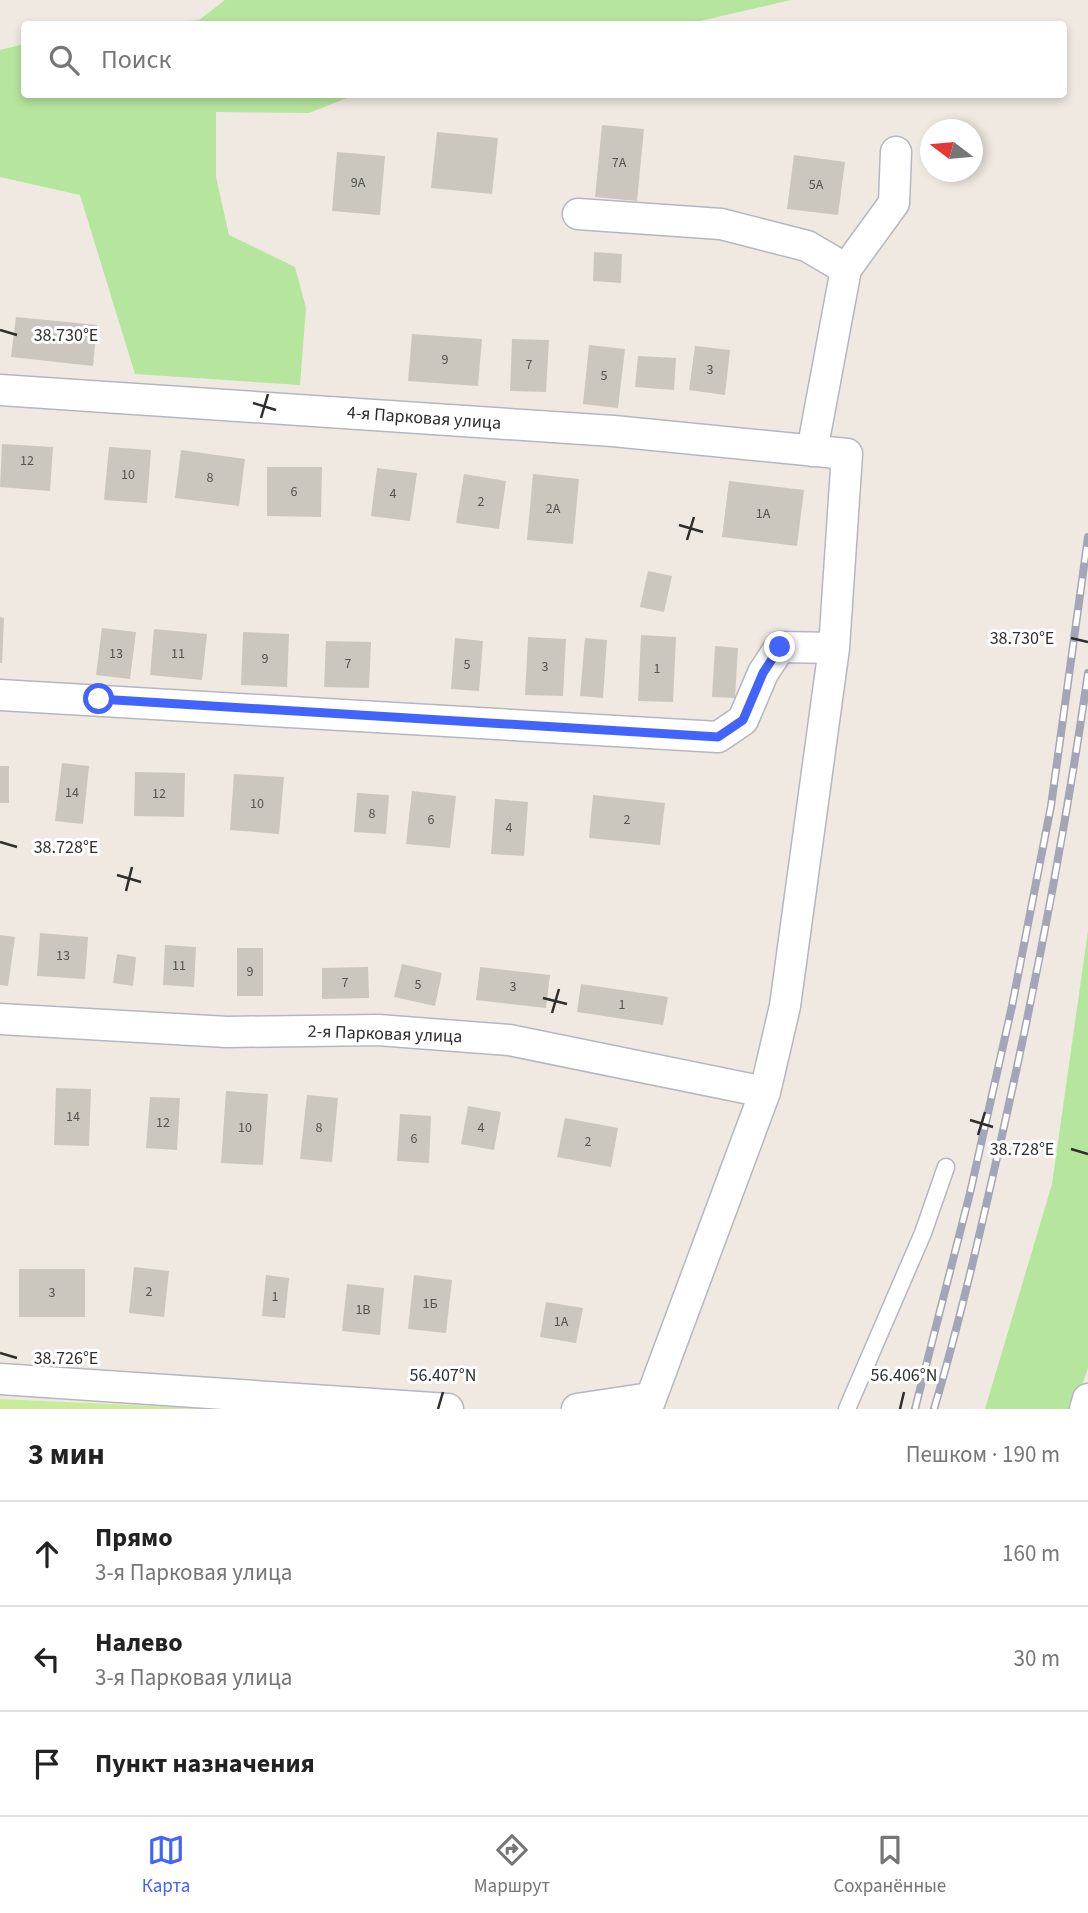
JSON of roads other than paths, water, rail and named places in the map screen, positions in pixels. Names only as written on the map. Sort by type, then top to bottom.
[{"type":"street","points":[[812,451],[846,269],[894,203],[896,152]]},
{"type":"street","points":[[578,214],[721,225],[807,246],[846,269]]},
{"type":"street","name":"4-я Парковая улица","points":[[0,390],[613,431],[847,454],[835,648]]},
{"type":"street","points":[[0,695],[718,737],[743,720],[763,673],[780,647],[835,648],[785,1006],[765,1091],[649,1403],[577,1409]]},
{"type":"street","name":"2-я Парковая улица","points":[[0,1019],[227,1032],[378,1030],[509,1040],[765,1091]]},
{"type":"street","points":[[0,1379],[448,1409]]},
{"type":"street","points":[[1085,1409],[1088,1399]]},
{"type":"lane","points":[[847,1409],[923,1233],[946,1167]]},
{"type":"railway","points":[[915,1409],[970,1193],[1012,1006],[1051,806],[1088,537]]},
{"type":"railway","points":[[934,1409],[971,1271],[1028,1017],[1060,846],[1088,673]]}]
